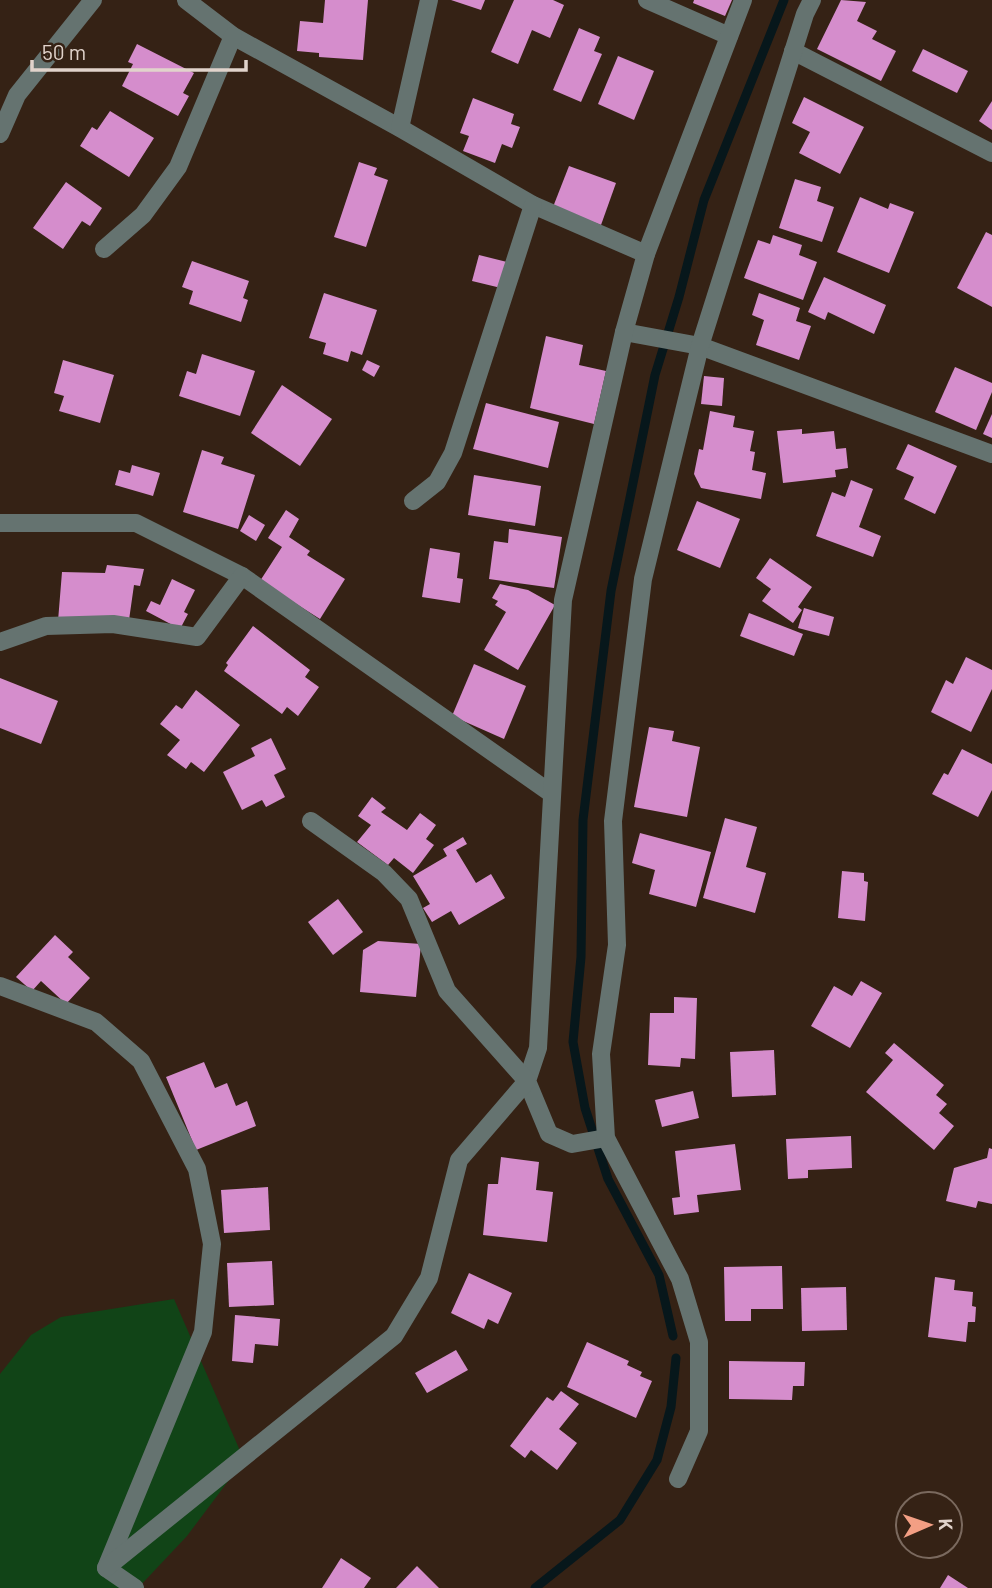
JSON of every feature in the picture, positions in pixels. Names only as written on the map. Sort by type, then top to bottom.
[{"type":"street","points":[[0,134],[18,95],[93,0]]},
{"type":"street","points":[[186,0],[233,36],[533,205],[646,254]]},
{"type":"street","points":[[400,128],[429,0]]},
{"type":"street","points":[[647,0],[729,36]]},
{"type":"street","points":[[106,1568],[394,1336],[429,1278],[459,1160],[527,1081],[538,1048],[563,600],[624,332],[646,254],[743,0]]},
{"type":"street","points":[[678,1479],[699,1430],[699,1342],[680,1279],[604,1139],[601,1054],[617,945],[613,821],[643,579],[700,346],[793,51],[812,0]]},
{"type":"street","points":[[104,249],[143,215],[178,167],[233,36]]},
{"type":"street","points":[[793,51],[992,153]]},
{"type":"street","points":[[413,501],[437,482],[453,453],[533,205]]},
{"type":"street","points":[[624,332],[700,346],[992,453]]},
{"type":"street","points":[[0,523],[136,523],[242,576],[552,794]]},
{"type":"street","points":[[0,642],[46,626],[113,624],[197,637],[242,576]]},
{"type":"street","points":[[311,821],[384,873],[409,899],[447,991],[527,1081],[549,1134],[572,1144],[604,1139]]},
{"type":"street","points":[[0,986],[96,1022],[141,1061],[197,1169],[212,1244],[203,1332],[106,1568]]},
{"type":"street","points":[[106,1568],[135,1588]]},
{"type":"green space","points":[[174,1299],[244,1460],[187,1536],[138,1588],[0,1588],[0,1374],[31,1335],[61,1317]]},
{"type":"building","points":[[325,0],[368,0],[363,60],[319,57],[319,53],[297,51],[300,21],[323,23]]},
{"type":"building","points":[[451,0],[485,0],[481,10]]},
{"type":"building","points":[[514,0],[553,0],[564,5],[550,38],[532,30],[518,64],[491,52]]},
{"type":"building","points":[[694,0],[732,0],[725,16],[693,3]]},
{"type":"building","points":[[841,0],[866,2],[857,21],[877,31],[872,39],[896,51],[881,81],[817,49]]},
{"type":"building","points":[[579,28],[600,37],[594,51],[602,54],[581,102],[553,90]]},
{"type":"building","points":[[137,44],[194,73],[183,93],[189,96],[178,116],[122,86],[133,64],[128,62]]},
{"type":"building","points":[[923,49],[968,71],[957,93],[912,71]]},
{"type":"building","points":[[618,56],[654,71],[634,120],[598,104]]},
{"type":"building","points":[[804,97],[864,127],[840,174],[799,153],[810,132],[792,123]]},
{"type":"building","points":[[473,98],[514,114],[511,124],[520,127],[512,148],[502,144],[495,163],[463,151],[469,136],[460,133]]},
{"type":"building","points":[[992,101],[992,130],[979,121]]},
{"type":"building","points":[[110,111],[154,138],[129,177],[80,146],[92,127],[97,130]]},
{"type":"building","points":[[359,162],[377,168],[374,175],[388,180],[366,247],[334,237]]},
{"type":"building","points":[[569,166],[616,183],[601,225],[553,207]]},
{"type":"building","points":[[795,179],[821,187],[817,201],[834,207],[822,242],[779,228]]},
{"type":"building","points":[[66,182],[102,208],[90,226],[82,221],[63,249],[33,228]]},
{"type":"building","points":[[860,197],[888,209],[890,203],[914,212],[889,273],[837,252]]},
{"type":"building","points":[[986,232],[992,235],[992,307],[957,288]]},
{"type":"building","points":[[773,235],[802,245],[799,255],[817,262],[803,300],[744,278],[758,240],[770,244]]},
{"type":"building","points":[[479,255],[507,262],[501,288],[472,281]]},
{"type":"building","points":[[192,261],[249,281],[243,298],[248,300],[241,322],[189,304],[193,291],[182,287]]},
{"type":"building","points":[[824,277],[886,305],[874,334],[828,312],[825,320],[808,312]]},
{"type":"building","points":[[324,293],[377,310],[362,355],[351,351],[348,362],[323,354],[326,343],[309,338]]},
{"type":"building","points":[[759,293],[800,308],[796,321],[811,326],[799,360],[756,345],[764,320],[752,315]]},
{"type":"building","points":[[546,336],[583,345],[579,365],[606,371],[594,424],[530,408]]},
{"type":"building","points":[[202,354],[255,371],[240,416],[179,396],[187,371],[196,374]]},
{"type":"building","points":[[63,360],[114,375],[100,423],[59,411],[64,396],[54,393]]},
{"type":"building","points":[[367,360],[380,366],[374,377],[362,370]]},
{"type":"building","points":[[955,367],[992,383],[992,392],[976,430],[935,412]]},
{"type":"building","points":[[704,376],[724,378],[722,406],[701,404]]},
{"type":"building","points":[[282,385],[332,419],[300,466],[251,433]]},
{"type":"building","points":[[486,403],[559,422],[548,468],[473,449]]},
{"type":"building","points":[[710,411],[735,416],[733,427],[754,431],[750,451],[755,452],[752,470],[766,473],[761,499],[701,488],[694,474],[699,449],[703,450]]},
{"type":"building","points":[[992,414],[992,438],[983,434]]},
{"type":"building","points":[[802,429],[802,434],[834,431],[836,449],[846,448],[848,468],[835,470],[836,477],[783,483],[777,431]]},
{"type":"building","points":[[908,444],[957,466],[935,514],[904,499],[914,477],[896,469]]},
{"type":"building","points":[[202,450],[224,457],[221,464],[255,475],[238,529],[183,512]]},
{"type":"building","points":[[132,465],[160,473],[153,496],[115,485],[119,470],[130,473]]},
{"type":"building","points":[[474,475],[541,486],[535,526],[468,515]]},
{"type":"building","points":[[851,480],[873,489],[859,527],[881,536],[873,557],[816,536],[832,492],[845,497]]},
{"type":"building","points":[[697,501],[740,519],[720,568],[677,550]]},
{"type":"building","points":[[286,510],[299,519],[289,537],[310,551],[307,555],[345,579],[320,619],[260,581],[282,547],[268,538]]},
{"type":"building","points":[[249,515],[265,525],[256,541],[240,531]]},
{"type":"building","points":[[509,529],[562,537],[554,588],[489,579],[494,541],[508,543]]},
{"type":"building","points":[[430,548],[460,553],[457,578],[463,579],[460,603],[422,597]]},
{"type":"building","points":[[770,558],[812,587],[798,607],[802,610],[793,623],[762,601],[771,589],[756,578]]},
{"type":"building","points":[[107,565],[144,569],[140,586],[134,585],[129,620],[58,621],[62,572],[105,573]]},
{"type":"building","points":[[172,579],[195,590],[184,612],[188,614],[180,629],[146,611],[151,601],[160,605]]},
{"type":"building","points":[[500,584],[528,590],[555,605],[518,670],[484,650],[506,612],[495,605],[498,601],[492,598]]},
{"type":"building","points":[[804,608],[834,617],[829,636],[798,628]]},
{"type":"building","points":[[749,613],[803,634],[794,656],[740,636]]},
{"type":"building","points":[[253,626],[310,670],[305,677],[319,687],[298,716],[287,707],[282,714],[224,671],[228,665],[226,663]]},
{"type":"building","points":[[966,657],[992,670],[992,689],[971,732],[931,712],[946,680],[953,684]]},
{"type":"building","points":[[474,664],[526,686],[504,739],[452,716]]},
{"type":"building","points":[[0,678],[58,701],[41,744],[0,728]]},
{"type":"building","points":[[196,690],[240,725],[204,772],[191,762],[186,769],[167,755],[180,740],[160,724],[176,705],[182,709]]},
{"type":"building","points":[[649,727],[674,731],[672,741],[700,747],[687,817],[634,807]]},
{"type":"building","points":[[271,738],[286,769],[274,775],[285,797],[266,807],[262,800],[242,810],[223,772],[255,756],[251,748]]},
{"type":"building","points":[[962,749],[992,764],[992,790],[978,817],[932,794],[944,773],[948,775]]},
{"type":"building","points":[[372,797],[386,808],[381,812],[407,830],[420,813],[436,825],[426,839],[434,845],[413,873],[394,858],[388,865],[357,842],[371,825],[358,816]]},
{"type":"building","points":[[725,818],[757,827],[746,867],[766,873],[755,913],[703,898]]},
{"type":"building","points":[[640,833],[711,852],[696,907],[649,894],[655,870],[632,863]]},
{"type":"building","points":[[463,837],[467,844],[456,850],[476,883],[491,874],[505,898],[459,925],[451,911],[432,922],[423,908],[430,904],[413,876],[447,856],[443,849]]},
{"type":"building","points":[[842,871],[864,873],[864,881],[868,882],[865,921],[838,918]]},
{"type":"building","points":[[338,899],[363,932],[333,955],[308,922]]},
{"type":"building","points":[[55,935],[73,952],[68,957],[90,978],[66,1004],[41,981],[32,991],[16,977]]},
{"type":"building","points":[[378,941],[421,944],[416,997],[360,992],[363,950]]},
{"type":"building","points":[[861,981],[882,993],[850,1048],[811,1026],[834,986],[852,996]]},
{"type":"building","points":[[674,997],[697,998],[695,1059],[681,1058],[680,1067],[648,1065],[650,1013],[674,1013]]},
{"type":"building","points":[[894,1043],[944,1085],[936,1095],[947,1104],[939,1113],[954,1126],[934,1150],[866,1092],[893,1060],[885,1053]]},
{"type":"building","points":[[774,1050],[776,1095],[732,1097],[730,1052]]},
{"type":"building","points":[[204,1062],[215,1088],[227,1083],[236,1106],[247,1101],[256,1126],[196,1150],[166,1077]]},
{"type":"building","points":[[693,1091],[699,1118],[662,1127],[655,1100]]},
{"type":"building","points":[[851,1136],[852,1168],[808,1170],[808,1178],[788,1179],[786,1139]]},
{"type":"building","points":[[735,1144],[741,1190],[697,1195],[699,1212],[674,1215],[672,1198],[680,1197],[675,1151]]},
{"type":"building","points":[[989,1148],[992,1149],[992,1204],[978,1201],[976,1208],[946,1201],[954,1168],[987,1158]]},
{"type":"building","points":[[501,1157],[539,1162],[536,1190],[553,1192],[547,1242],[483,1235],[488,1184],[498,1184]]},
{"type":"building","points":[[268,1187],[270,1230],[224,1233],[221,1190]]},
{"type":"building","points":[[272,1261],[274,1305],[229,1307],[227,1263]]},
{"type":"building","points":[[782,1266],[783,1309],[751,1309],[751,1321],[725,1321],[724,1267]]},
{"type":"building","points":[[469,1273],[512,1293],[498,1324],[488,1319],[484,1329],[451,1313]]},
{"type":"building","points":[[935,1277],[955,1280],[954,1290],[973,1292],[975,1322],[968,1322],[966,1342],[928,1337]]},
{"type":"building","points":[[846,1287],[847,1330],[802,1331],[801,1288]]},
{"type":"building","points":[[235,1315],[280,1319],[278,1346],[255,1344],[253,1363],[232,1361]]},
{"type":"building","points":[[587,1342],[629,1361],[627,1365],[642,1372],[640,1376],[652,1381],[636,1418],[567,1387]]},
{"type":"building","points":[[456,1350],[468,1370],[427,1393],[415,1373]]},
{"type":"building","points":[[729,1361],[805,1362],[804,1386],[793,1386],[792,1400],[729,1399]]},
{"type":"building","points":[[561,1391],[579,1404],[559,1429],[577,1443],[557,1470],[531,1450],[525,1458],[510,1446],[547,1397],[553,1401]]},
{"type":"building","points":[[341,1558],[371,1578],[364,1588],[322,1588]]},
{"type":"building","points":[[417,1566],[439,1588],[396,1588]]},
{"type":"building","points":[[948,1575],[968,1588],[940,1588]]},
{"type":"waterway","points":[[673,1336],[659,1275],[608,1179],[585,1108],[573,1042],[581,957],[583,820],[611,591],[655,375],[704,200],[784,0]]},
{"type":"waterway","points":[[535,1588],[620,1520],[657,1460],[671,1407],[676,1358]]}]
